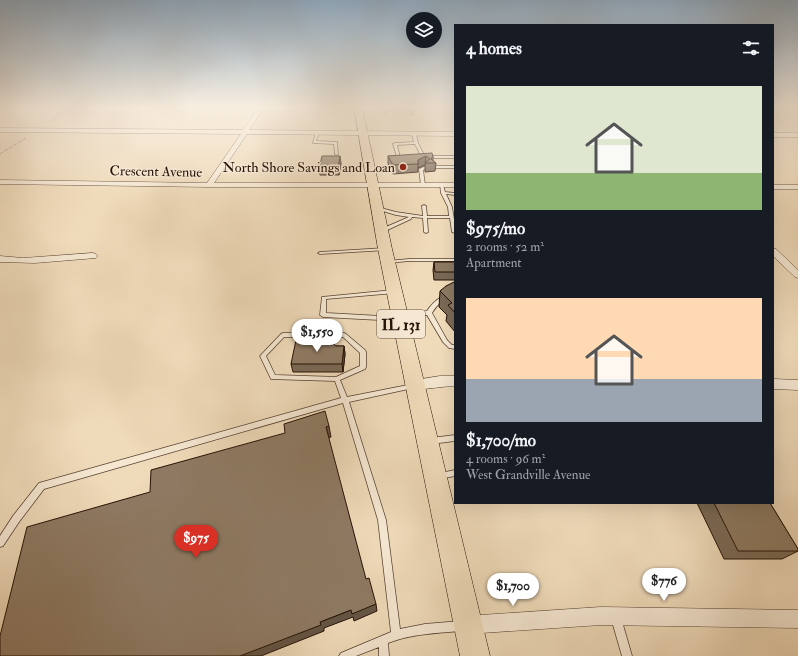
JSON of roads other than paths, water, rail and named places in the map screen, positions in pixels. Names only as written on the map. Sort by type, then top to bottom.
[{"type":"main road","name":"IL 131","points":[[364,138],[376,208],[427,441],[445,475],[467,625],[475,656]]},
{"type":"street","points":[[209,185],[242,138]]},
{"type":"street","name":"Crescent Avenue","points":[[0,182],[209,185],[454,185]]},
{"type":"street","points":[[774,187],[798,187]]},
{"type":"street","points":[[774,252],[798,275]]},
{"type":"street","points":[[0,258],[30,261],[63,257],[93,256]]},
{"type":"street","points":[[774,262],[798,263]]},
{"type":"street","points":[[414,385],[440,381],[454,381]]},
{"type":"street","points":[[774,384],[798,385]]},
{"type":"street","points":[[467,625],[602,616],[798,619]]},
{"type":"lane","points":[[316,138],[314,142],[336,143],[336,154]]},
{"type":"lane","points":[[415,138],[423,158]]},
{"type":"lane","points":[[411,158],[399,159],[395,144],[416,143]]},
{"type":"lane","points":[[417,158],[454,156]]},
{"type":"lane","points":[[423,185],[421,169],[426,167]]},
{"type":"lane","points":[[434,167],[454,167]]},
{"type":"lane","points":[[441,185],[450,207],[454,232]]},
{"type":"lane","points":[[443,193],[454,194]]},
{"type":"lane","points":[[424,206],[426,232]]},
{"type":"lane","points":[[376,208],[391,213],[412,217],[452,217]]},
{"type":"lane","points":[[381,231],[412,217]]},
{"type":"lane","points":[[320,253],[386,255],[409,260],[454,260]]},
{"type":"lane","points":[[394,292],[324,298],[323,315],[380,318],[429,313]]},
{"type":"lane","points":[[429,313],[436,302],[447,295],[454,293]]},
{"type":"lane","points":[[429,313],[444,341],[451,347],[454,347]]},
{"type":"lane","points":[[283,336],[344,336],[363,352],[363,367],[337,378],[273,377],[263,356],[283,336]]},
{"type":"lane","points":[[337,378],[382,520],[396,635]]},
{"type":"lane","points":[[0,543],[16,519],[42,486],[345,400],[414,385]]},
{"type":"lane","points":[[427,441],[454,438]]},
{"type":"lane","points":[[616,616],[627,656]]},
{"type":"lane","points":[[344,656],[396,635],[425,629],[467,625]]},
{"type":"lane","points":[[383,641],[384,656]]},
{"type":"place","name":"North Shore Savings and Loan","points":[[403,167]]}]
